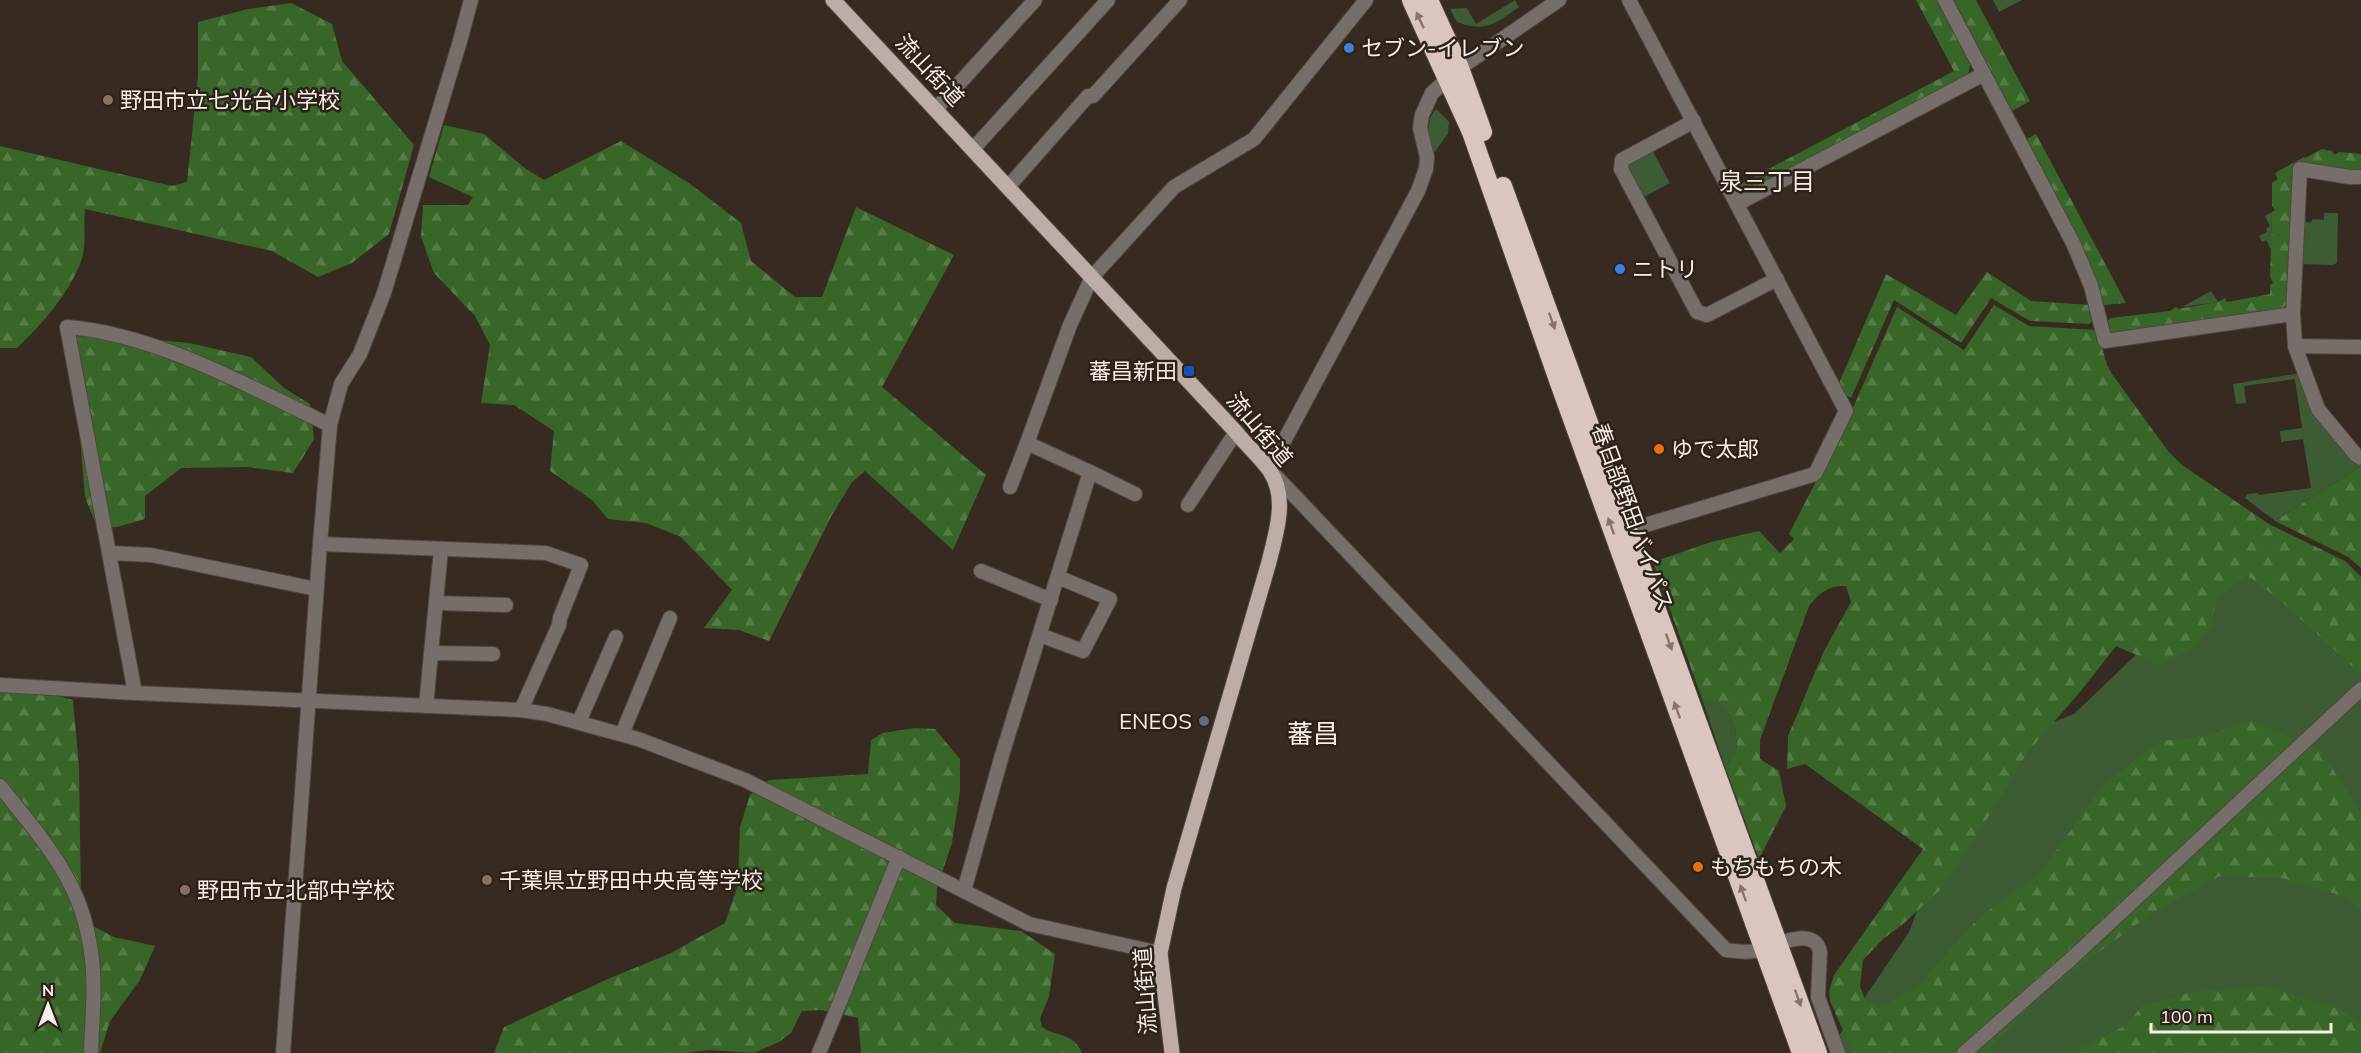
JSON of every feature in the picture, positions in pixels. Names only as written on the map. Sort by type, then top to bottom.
[{"type":"highway","name":"春日部野田バイパス","points":[[1411,0],[1454,74],[1471,132],[1559,383],[1771,946],[1818,1053]]},
{"type":"highway","name":"春日部野田バイパス","points":[[1429,0],[1454,74],[1629,530],[1771,946],[1801,1053]]},
{"type":"main road","name":"流山街道","points":[[833,0],[1236,432],[1269,469],[1279,489],[1280,504],[1276,532],[1174,888],[1160,953],[1172,1053]]},
{"type":"street","points":[[283,1053],[330,424],[341,384],[360,354],[384,293],[471,0]]},
{"type":"street","points":[[936,110],[1035,0]]},
{"type":"street","points":[[973,149],[1108,0]]},
{"type":"street","points":[[1008,187],[1088,96],[1093,96],[1180,0]]},
{"type":"street","points":[[1010,487],[1070,325],[1092,277],[1174,187],[1254,139],[1366,0]]},
{"type":"street","points":[[1559,0],[1454,74],[1432,93],[1422,116],[1421,139],[1427,157],[1426,169],[1418,191],[1269,469],[1726,950],[1742,952],[1797,938],[1815,941],[1819,946],[1818,997],[1838,1053]]},
{"type":"street","points":[[1629,0],[1846,411],[1815,474],[1629,530]]},
{"type":"street","points":[[1945,0],[2073,243],[2091,286],[2105,341],[2293,314]]},
{"type":"street","points":[[1737,204],[1984,74]]},
{"type":"street","points":[[1694,121],[1622,160],[1621,169],[1697,312],[1707,315],[1777,279]]},
{"type":"street","points":[[2361,177],[2300,169],[2293,314],[2295,346],[2318,409],[2361,458]]},
{"type":"street","points":[[135,693],[111,553],[67,327],[119,336],[164,349],[330,424]]},
{"type":"street","points":[[2295,346],[2361,347]]},
{"type":"street","points":[[1188,505],[1236,432]]},
{"type":"street","points":[[1027,442],[1134,494]]},
{"type":"street","points":[[964,891],[1002,755],[1090,472]]},
{"type":"street","points":[[320,544],[546,553],[581,565],[559,625],[520,710]]},
{"type":"street","points":[[426,706],[441,549]]},
{"type":"street","points":[[111,553],[151,555],[316,589]]},
{"type":"street","points":[[981,571],[1051,600]]},
{"type":"street","points":[[1040,634],[1083,651],[1110,599],[1058,577]]},
{"type":"street","points":[[435,603],[506,604]]},
{"type":"street","points":[[622,734],[670,618]]},
{"type":"street","points":[[579,723],[616,637]]},
{"type":"street","points":[[431,653],[493,654]]},
{"type":"street","points":[[0,685],[520,710],[548,714],[622,734],[689,757],[745,780],[1029,924],[1160,953]]},
{"type":"street","points":[[1964,1053],[2117,916],[2361,689]]},
{"type":"street","points":[[0,786],[51,849],[70,882],[85,922],[92,953],[91,1053]]},
{"type":"street","points":[[819,1053],[899,857]]},
{"type":"green space","points":[[1515,0],[1519,7],[1497,22],[1483,26],[1475,27],[1457,22],[1450,9],[1467,8],[1476,24]]},
{"type":"green space","points":[[1916,0],[1938,0],[1971,62],[1968,75],[1751,191],[1740,188],[1738,185],[1954,71]]},
{"type":"green space","points":[[1954,0],[1976,0],[2030,101],[2012,111]]},
{"type":"green space","points":[[1993,0],[2022,0],[1999,12]]},
{"type":"green space","points":[[291,3],[332,24],[342,61],[414,145],[389,234],[352,263],[318,277],[272,251],[85,209],[83,255],[62,297],[45,319],[17,348],[0,348],[0,146],[172,186],[187,182],[198,76],[198,22],[248,9]]},
{"type":"green space","points":[[1436,109],[1449,122],[1448,133],[1434,153],[1429,136],[1429,125]]},
{"type":"green space","points":[[444,125],[484,134],[526,169],[544,180],[621,141],[689,183],[741,223],[751,261],[795,297],[822,297],[856,207],[954,255],[882,387],[986,475],[953,550],[865,471],[852,482],[832,515],[769,641],[739,630],[704,628],[732,590],[681,537],[646,523],[608,519],[592,500],[550,471],[554,431],[514,405],[481,403],[490,345],[475,316],[434,273],[421,237],[423,205],[468,205],[473,197],[429,177]]},
{"type":"green space","points":[[2036,134],[2126,303],[2104,305],[2084,252],[2027,139]]},
{"type":"green space","points":[[2322,149],[2332,151],[2335,155],[2339,152],[2361,154],[2361,171],[2345,171],[2294,163],[2286,305],[2281,310],[2114,335],[2110,332],[2107,321],[2111,318],[2170,311],[2176,307],[2178,309],[2218,302],[2225,298],[2227,302],[2270,294],[2270,285],[2273,283],[2270,276],[2272,212],[2275,210],[2272,206],[2272,183],[2278,179],[2275,173],[2304,157]]},
{"type":"green space","points":[[1652,150],[1670,183],[1642,198],[1627,169],[1629,163]]},
{"type":"green space","points":[[2272,212],[2271,249],[2266,240],[2262,242],[2259,236],[2267,232],[2266,229],[2270,226],[2265,216]]},
{"type":"green space","points":[[2324,213],[2338,213],[2337,263],[2332,265],[2300,264],[2304,221],[2310,223],[2313,219],[2324,220]]},
{"type":"green space","points":[[1987,272],[2031,301],[2090,305],[2094,319],[2090,324],[2030,321],[1991,298],[1961,343],[1894,300],[1851,398],[1847,396],[1839,383],[1886,274],[1956,315]]},
{"type":"green space","points":[[2211,291],[2218,302],[2182,307]]},
{"type":"green space","points":[[1994,305],[2029,326],[2097,330],[2107,365],[2112,374],[2168,451],[2182,465],[2269,524],[2345,561],[2361,577],[2361,674],[2281,601],[2247,575],[2217,598],[2211,628],[2190,650],[2159,665],[2116,646],[2027,753],[1941,889],[1883,939],[1863,960],[1860,986],[1866,1002],[1884,1005],[1916,988],[1975,922],[1999,902],[2038,876],[2103,785],[2160,741],[2206,736],[2252,720],[2322,752],[2361,814],[2361,910],[2349,898],[2283,878],[2220,876],[2152,913],[2046,991],[1985,1053],[1853,1053],[1830,1001],[1829,991],[1834,975],[1923,849],[1805,764],[1787,769],[1788,736],[1824,651],[1851,602],[1846,586],[1834,587],[1825,591],[1809,606],[1760,740],[1760,759],[1779,771],[1786,806],[1759,859],[1725,767],[1737,749],[1735,726],[1722,703],[1702,699],[1653,562],[1711,542],[1759,531],[1780,553],[1794,539],[1789,534],[1849,417],[1897,307],[1964,350]]},
{"type":"green space","points":[[74,332],[189,343],[251,357],[284,388],[310,404],[314,439],[293,473],[246,467],[181,468],[145,496],[145,519],[117,527],[97,527],[85,497],[75,375]]},
{"type":"green space","points":[[2301,373],[2361,462],[2361,466],[2275,521],[2245,498],[2247,494],[2258,493],[2259,495],[2311,488],[2303,439],[2281,442],[2280,431],[2302,428],[2295,379],[2244,386],[2246,403],[2236,404],[2233,384]]},
{"type":"green space","points":[[2361,466],[2361,568],[2348,557],[2275,521]]},
{"type":"green space","points":[[1633,490],[1642,514],[1648,518],[1644,519],[1635,515],[1627,492]]},
{"type":"green space","points":[[2245,546],[2345,561],[2361,577],[2361,685],[1957,1053],[1844,1053],[1838,1037],[1909,932],[1924,893],[2045,725],[2074,714]]},
{"type":"green space","points":[[0,689],[35,690],[73,700],[79,766],[81,899],[89,924],[114,937],[155,946],[140,980],[110,1021],[100,1053],[0,1053]]},
{"type":"green space","points":[[2361,698],[2361,1053],[1971,1053]]},
{"type":"green space","points":[[1702,699],[1722,702],[1735,726],[1737,749],[1725,767]]},
{"type":"green space","points":[[915,728],[935,729],[960,759],[960,791],[952,843],[937,887],[936,905],[955,923],[1021,931],[1055,954],[1049,996],[1040,1019],[1042,1027],[1070,1039],[1082,1053],[861,1053],[858,1018],[821,1010],[802,1011],[791,1033],[779,1042],[754,1053],[709,1050],[684,1053],[494,1053],[504,1027],[610,978],[669,954],[725,923],[738,885],[740,827],[750,795],[769,780],[868,774],[871,740],[883,733]]},
{"type":"green space","points":[[2266,986],[2338,1009],[2361,1022],[2361,1053],[2070,1053],[2125,1026],[2143,1005],[2194,992]]},
{"type":"place","name":"セブン-イレブン","points":[[1349,48]]},
{"type":"place","name":"野田市立七光台小学校","points":[[108,100]]},
{"type":"place","name":"ニトリ","points":[[1620,269]]},
{"type":"place","name":"蕃昌新田","points":[[1189,371]]},
{"type":"place","name":"ゆで太郎","points":[[1659,449]]},
{"type":"place","name":"ENEOS","points":[[1204,721]]},
{"type":"place","name":"もちもちの木","points":[[1698,867]]},
{"type":"place","name":"千葉県立野田中央高等学校","points":[[487,880]]},
{"type":"place","name":"野田市立北部中学校","points":[[185,890]]},
{"type":"district","name":"泉三丁目","points":[[1767,182]]},
{"type":"district","name":"蕃昌","points":[[1313,734]]}]
